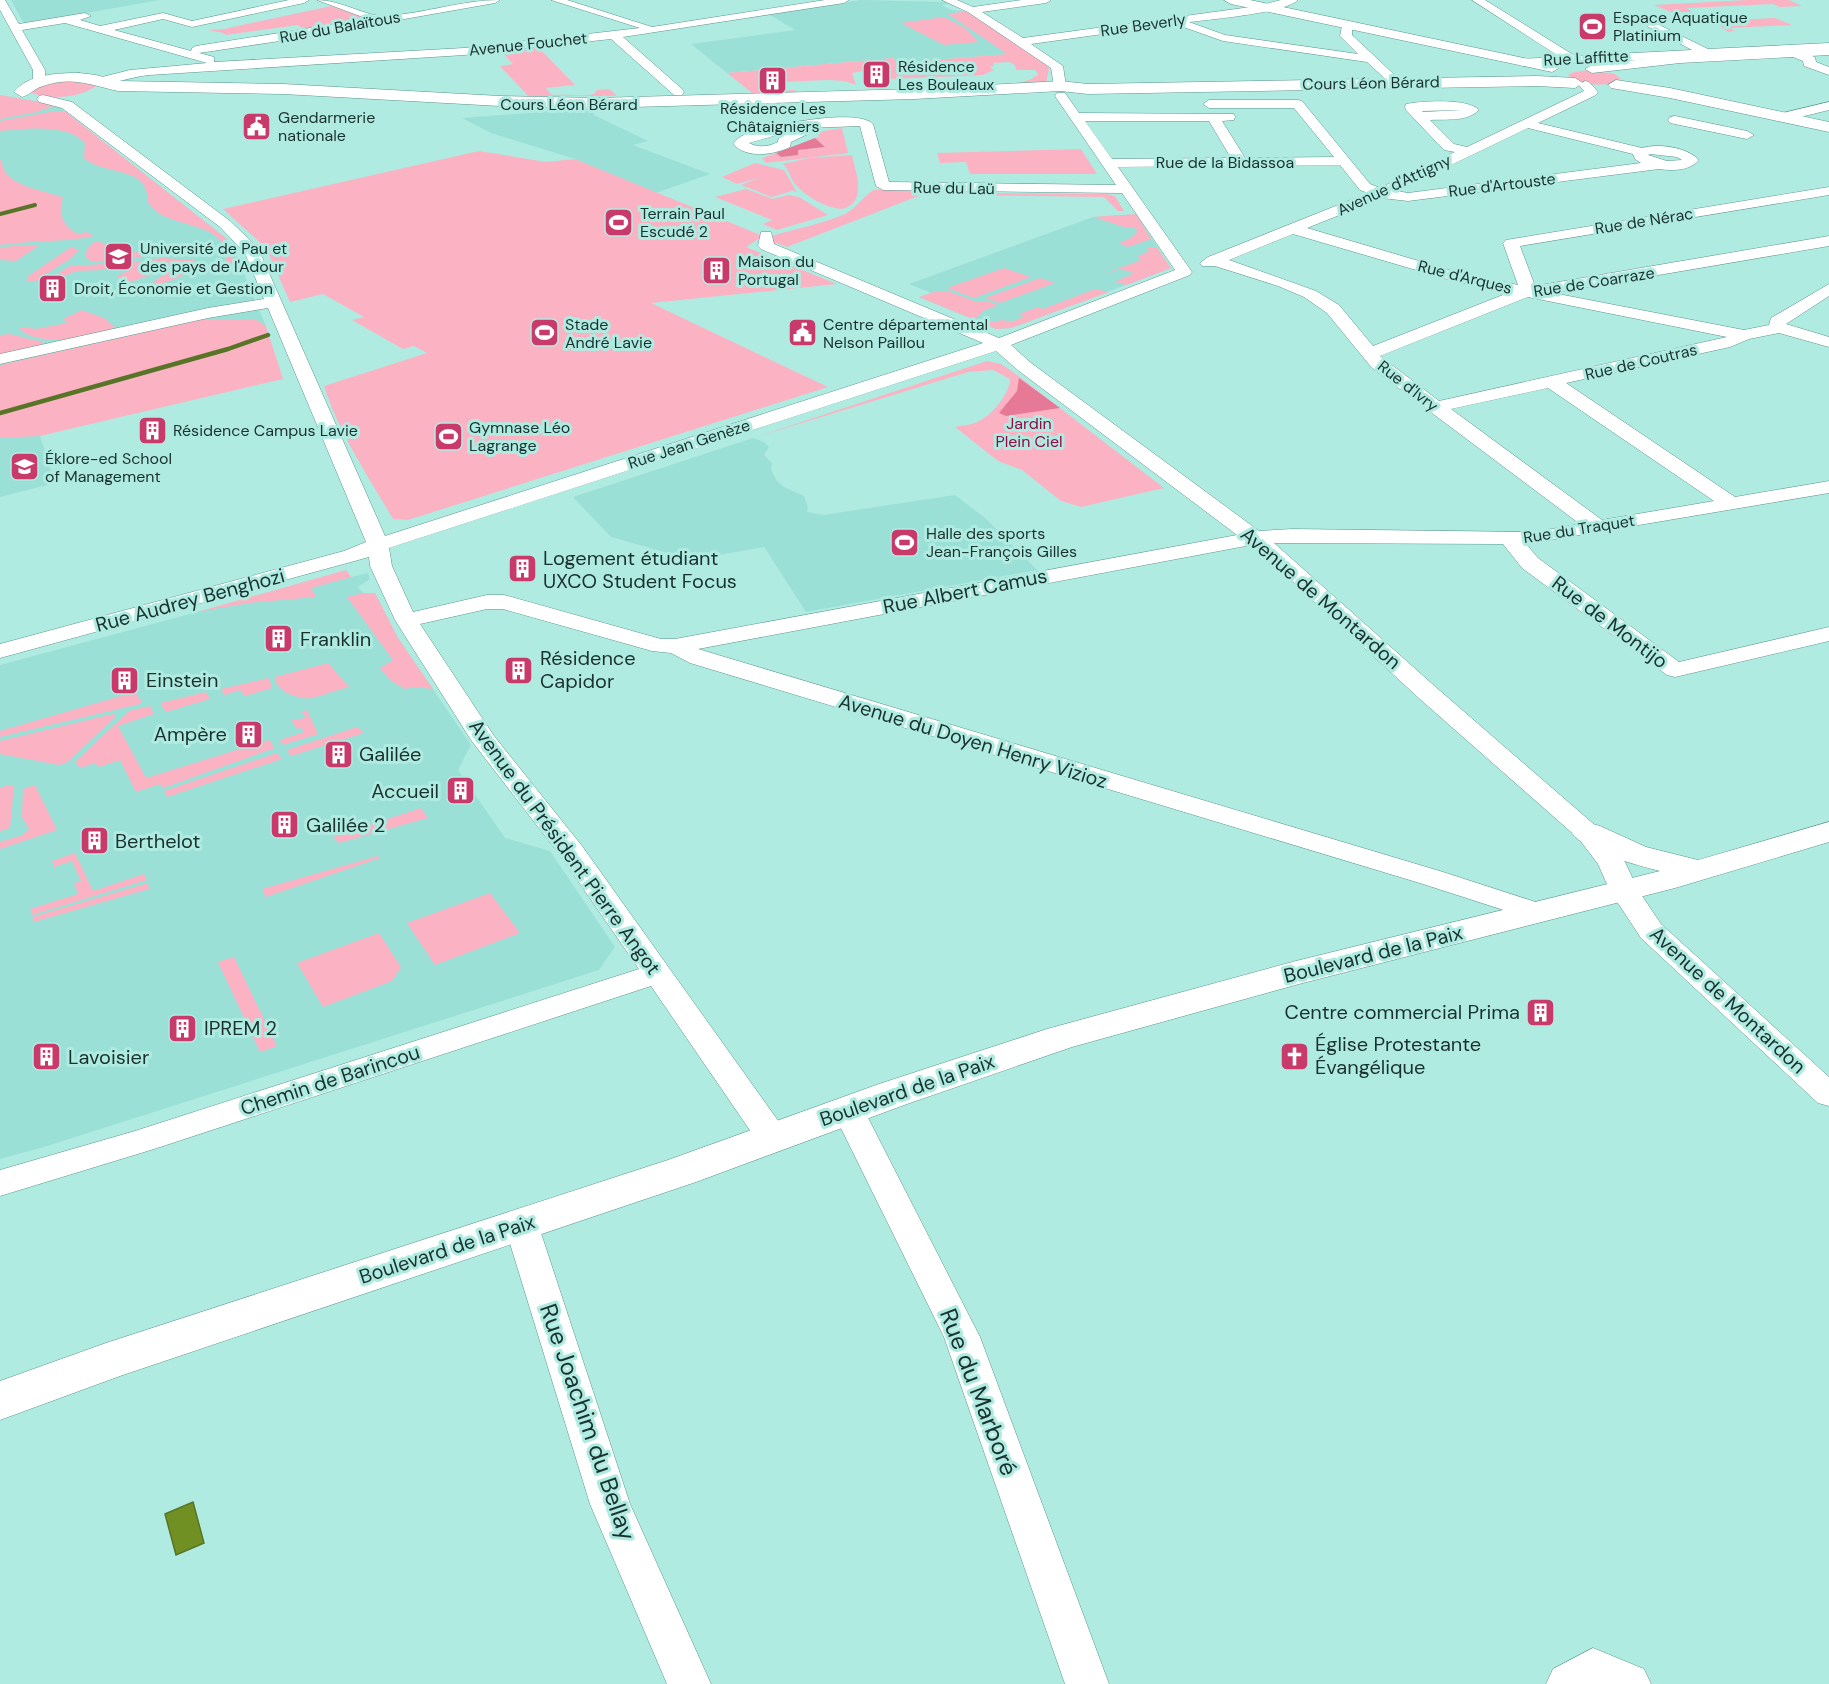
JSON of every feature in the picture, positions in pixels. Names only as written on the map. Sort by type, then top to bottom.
[{"type":"main road","points":[[1231,0],[1524,62],[1623,80],[1670,93],[1829,127]]},
{"type":"main road","points":[[1524,62],[1561,74],[1581,73],[1639,61],[1706,55],[1794,54],[1829,51]]},
{"type":"main road","points":[[1623,80],[1626,70],[1632,67],[1706,55]]},
{"type":"main road","name":"Cours Léon Bérard","points":[[100,86],[283,89],[500,101],[598,103],[1537,81],[1581,73]]},
{"type":"main road","name":"Cours Léon Bérard","points":[[1537,81],[1561,74]]},
{"type":"main road","points":[[5,88],[63,78],[86,78],[100,86]]},
{"type":"main road","points":[[33,82],[25,95],[72,101]]},
{"type":"main road","name":"Cours Léon Bérard","points":[[100,86],[135,90],[481,104],[589,105],[1061,91]]},
{"type":"main road","name":"Boulevard de la Paix","points":[[0,1401],[106,1362],[682,1171],[772,1137],[1060,1038],[1296,973],[1699,871],[1829,832]]},
{"type":"main road","points":[[1588,833],[1634,854],[1699,871]]},
{"type":"street","points":[[0,0],[15,28],[33,82]]},
{"type":"street","points":[[100,30],[163,16],[192,24],[304,0]]},
{"type":"street","points":[[322,0],[381,20]]},
{"type":"street","points":[[434,0],[478,17]]},
{"type":"street","name":"Rue du Balaïtous","points":[[186,52],[495,0]]},
{"type":"street","points":[[556,0],[658,30]]},
{"type":"street","name":"Avenue Fouchet","points":[[86,78],[123,72],[410,55],[615,36],[844,0]]},
{"type":"street","points":[[947,0],[972,10],[1057,66],[1061,91],[1075,117],[1184,272],[999,344]]},
{"type":"street","points":[[972,10],[1046,0]]},
{"type":"street","name":"Rue Beverly","points":[[1020,42],[1290,3],[1286,1],[1293,0]]},
{"type":"street","points":[[1477,0],[1581,73]]},
{"type":"street","points":[[15,28],[101,13]]},
{"type":"street","points":[[67,20],[218,62],[214,65]]},
{"type":"street","points":[[1175,20],[1222,38],[1371,59]]},
{"type":"street","points":[[1651,24],[1706,55]]},
{"type":"street","points":[[1351,26],[1346,28],[1346,36],[1397,83]]},
{"type":"street","points":[[615,36],[678,92]]},
{"type":"street","name":"Rue Laffitte","points":[[1581,73],[1706,55],[1829,46]]},
{"type":"street","points":[[1794,54],[1811,60],[1808,63],[1829,71]]},
{"type":"street","name":"Avenue Fouchet","points":[[100,86],[123,75],[214,65]]},
{"type":"street","name":"Avenue d'Attigny","points":[[1184,272],[1381,193],[1592,92],[1581,73]]},
{"type":"street","points":[[789,128],[851,120],[846,99]]},
{"type":"street","name":"Avenue du Président Pierre Angot","points":[[72,101],[234,231],[252,250],[378,545],[381,566],[406,620],[484,740],[572,852],[772,1137]]},
{"type":"street","points":[[1075,117],[1211,111],[1298,104],[1365,188],[1381,193]]},
{"type":"street","points":[[1784,117],[1829,106]]},
{"type":"street","points":[[1705,127],[1748,110]]},
{"type":"street","points":[[1211,111],[1308,116]]},
{"type":"street","points":[[1211,111],[1241,162]]},
{"type":"street","points":[[1420,116],[1449,147],[1467,151]]},
{"type":"street","name":"Rue du Laü","points":[[851,120],[866,124],[883,186],[1127,189]]},
{"type":"street","points":[[1675,120],[1747,135]]},
{"type":"street","name":"Rue d'Artouste","points":[[1524,123],[1643,155],[1662,164]]},
{"type":"street","name":"Rue d'Artouste","points":[[1381,193],[1408,197],[1622,170],[1662,164],[1679,165],[1692,160],[1686,155],[1672,151],[1643,155],[1622,170]]},
{"type":"street","name":"Rue de la Bidassoa","points":[[1107,163],[1343,161]]},
{"type":"street","name":"Rue de Nérac","points":[[1529,292],[1511,243],[1829,190]]},
{"type":"street","name":"Rue d'Arques","points":[[1293,229],[1453,276],[1744,335]]},
{"type":"street","name":"Avenue de Montardon","points":[[766,235],[766,246],[999,344],[1023,365],[1278,556],[1430,695],[1588,833],[1611,862],[1624,891],[1651,931],[1829,1095]]},
{"type":"street","name":"Rue de Coarraze","points":[[1369,354],[1508,298],[1529,292],[1829,241]]},
{"type":"street","name":"Rue d'Ivry","points":[[1214,260],[1284,283],[1310,294],[1333,309],[1378,364],[1598,527]]},
{"type":"street","points":[[1829,289],[1777,322],[1779,328],[1829,342]]},
{"type":"street","points":[[0,359],[208,313],[277,308]]},
{"type":"street","name":"Rue de Coutras","points":[[1435,407],[1730,342],[1744,335],[1779,328]]},
{"type":"street","name":"Rue Jean Genèze","points":[[378,545],[999,344]]},
{"type":"street","points":[[946,361],[985,358],[1003,359],[1023,365]]},
{"type":"street","points":[[1552,382],[1732,504]]},
{"type":"street","name":"Rue du Traquet","points":[[1255,538],[1292,535],[1535,538],[1829,487]]},
{"type":"street","name":"Rue Albert Camus","points":[[675,646],[1255,538]]},
{"type":"street","name":"Rue de Montijo","points":[[1510,539],[1530,563],[1675,670],[1829,634]]},
{"type":"street","name":"Rue Audrey Benghozi","points":[[0,651],[352,556],[378,545]]},
{"type":"street","name":"Avenue du Doyen Henry Vizioz","points":[[406,620],[487,602],[504,602],[660,646],[675,646],[698,658],[1433,878],[1538,912]]},
{"type":"street","name":"Chemin de Barincou","points":[[0,1183],[142,1141],[658,974]]},
{"type":"street","name":"Rue du Marboré","points":[[849,1110],[962,1337],[1087,1684]]},
{"type":"street","name":"Rue Joachim du Bellay","points":[[521,1224],[610,1504],[689,1684]]},
{"type":"street","points":[[1568,1684],[1593,1669],[1629,1684]]},
{"type":"shaded area","points":[[11,0],[160,0],[24,24]]},
{"type":"shaded area","points":[[860,0],[944,2],[949,4],[942,5],[951,10],[966,11],[949,14],[1008,54],[899,63],[893,58],[727,73],[691,44],[795,30],[770,15]]},
{"type":"shaded area","name":"Université de Pau et des pays de l'Adour","points":[[0,95],[57,105],[227,239],[266,326],[211,330],[7,412],[40,436],[55,483],[0,497]]},
{"type":"shaded area","points":[[592,108],[594,115],[648,141],[633,145],[710,174],[656,193],[575,159],[491,133],[462,118]]},
{"type":"shaded area","points":[[815,138],[825,147],[798,150],[798,155],[781,157],[776,153]]},
{"type":"shaded area","points":[[1136,214],[1171,268],[1011,328],[996,329],[919,297],[931,293],[909,284],[1093,217]]},
{"type":"shaded area","points":[[1019,378],[1060,408],[1006,416],[999,413],[1017,391]]},
{"type":"shaded area","points":[[753,438],[764,442],[769,447],[764,455],[772,463],[771,470],[777,481],[784,487],[804,496],[808,507],[807,512],[823,515],[955,495],[985,518],[1037,570],[806,612],[764,547],[692,560],[611,537],[573,497]]},
{"type":"shaded area","points":[[368,573],[370,579],[358,587],[363,593],[375,593],[398,638],[471,745],[458,770],[505,838],[550,851],[615,947],[599,970],[0,1159],[0,665],[197,612]]},
{"type":"shaded area","points":[[193,1502],[204,1543],[176,1555],[165,1514]]},
{"type":"green space","points":[[1789,0],[1802,6],[1780,7],[1773,4],[1687,8],[1692,12],[1671,12],[1654,5]]},
{"type":"green space","points":[[331,6],[369,19],[307,32],[298,25],[226,35],[208,30],[224,29]]},
{"type":"green space","points":[[966,11],[1047,65],[1049,69],[1046,83],[1012,86],[1034,78],[1032,77],[1038,74],[1035,70],[1016,70],[1015,65],[1009,62],[993,63],[994,66],[989,67],[994,70],[983,75],[890,79],[888,73],[891,72],[885,67],[869,67],[869,70],[852,73],[856,85],[845,81],[828,80],[784,82],[786,77],[780,74],[763,74],[760,79],[763,83],[768,83],[765,89],[795,90],[799,94],[757,97],[727,73],[893,58],[899,63],[1007,54],[948,14]]},
{"type":"green space","points":[[944,17],[965,28],[979,42],[944,45],[901,23]]},
{"type":"green space","points":[[1775,18],[1792,25],[1730,28],[1735,31],[1728,32],[1715,21]]},
{"type":"green space","points":[[537,46],[575,85],[546,88],[552,95],[589,95],[594,94],[597,90],[609,89],[617,96],[528,96],[500,66],[513,64],[499,49]]},
{"type":"green space","points":[[1589,70],[1615,74],[1621,79],[1602,85],[1580,82],[1568,75]]},
{"type":"green space","points":[[68,80],[95,83],[96,86],[82,93],[65,97],[47,97],[32,93],[36,86]]},
{"type":"green space","points":[[0,95],[54,106],[37,112],[0,119]]},
{"type":"green space","points":[[50,112],[66,112],[227,239],[241,266],[219,268],[225,262],[226,252],[217,237],[201,228],[158,213],[148,202],[146,190],[141,182],[134,176],[103,168],[84,158],[85,143],[77,137],[68,132],[45,129],[0,131],[0,121]]},
{"type":"green space","points":[[842,128],[848,153],[766,163],[762,158],[776,153],[781,157],[798,155],[798,150],[825,147],[815,138],[820,136],[811,133]]},
{"type":"green space","points":[[1081,149],[1097,174],[970,174],[966,162],[940,163],[937,153]]},
{"type":"green space","name":"Stade André Lavie","points":[[479,151],[546,162],[575,159],[763,236],[746,247],[837,284],[651,303],[828,387],[408,520],[393,519],[346,437],[324,386],[427,353],[414,346],[403,349],[352,320],[364,317],[323,294],[290,302],[266,248],[223,209]]},
{"type":"green space","points":[[852,155],[858,194],[850,205],[842,209],[823,204],[805,193],[795,184],[783,164],[809,158]]},
{"type":"green space","points":[[0,159],[8,175],[16,181],[63,198],[61,214],[68,227],[77,234],[87,232],[94,236],[0,245]]},
{"type":"green space","points":[[755,163],[784,170],[797,192],[788,189],[792,191],[772,197],[741,185],[759,178],[737,184],[722,177]]},
{"type":"green space","points":[[746,189],[773,199],[789,195],[799,197],[828,215],[777,230],[763,224],[772,220],[715,197]]},
{"type":"green space","points":[[935,189],[966,193],[1107,194],[1115,196],[1124,211],[1118,211],[1104,197],[971,195],[934,190],[787,247],[777,243],[772,244],[771,236],[818,224],[845,214],[874,190]]},
{"type":"green space","points":[[1136,214],[1151,239],[1128,247],[1119,243],[1131,238],[1137,232],[1136,227],[1127,228],[1093,217]]},
{"type":"green space","points":[[95,242],[148,255],[119,262],[90,261],[85,256],[89,246]]},
{"type":"green space","points":[[40,245],[16,261],[0,260],[0,248]]},
{"type":"green space","points":[[71,247],[79,250],[70,259],[34,282],[28,282],[27,277]]},
{"type":"green space","points":[[1157,248],[1171,268],[1127,285],[1115,282],[1134,273],[1120,269],[1101,275],[1141,260],[1138,256],[1150,251],[1145,249]]},
{"type":"green space","points":[[162,258],[194,260],[198,265],[176,279],[150,286],[169,269],[130,282],[116,277],[131,269],[76,271],[47,284],[47,280],[70,266],[138,262]]},
{"type":"green space","points":[[1004,268],[1031,277],[974,298],[947,288]]},
{"type":"green space","points":[[1040,278],[1055,283],[1000,303],[985,298]]},
{"type":"green space","points":[[1095,289],[1109,292],[1011,328],[996,329],[982,323],[1004,320],[1010,322],[1024,317],[1019,314],[1038,307],[1043,309]]},
{"type":"green space","points":[[948,291],[977,302],[988,301],[998,305],[983,311],[975,320],[919,297],[934,292]]},
{"type":"green space","points":[[82,310],[104,318],[115,327],[93,335],[52,340],[28,335],[19,329],[22,327],[36,329],[67,323],[63,319]]},
{"type":"green space","points":[[203,319],[255,319],[266,326],[283,379],[40,436],[0,438],[0,365]]},
{"type":"green space","points":[[10,334],[43,342],[41,345],[0,354],[0,335]]},
{"type":"green space","name":"Jardin Plein Ciel","points":[[987,361],[1001,364],[1013,372],[1164,488],[1081,507],[1061,501],[1022,470],[998,461],[955,427],[974,423],[984,418],[1004,397],[1010,379],[993,370],[968,372],[753,438]]},
{"type":"green space","points":[[346,570],[351,577],[311,588],[316,597],[249,603],[197,612]]},
{"type":"green space","points":[[375,593],[398,638],[433,689],[415,687],[405,689],[390,680],[380,668],[393,660],[347,597]]},
{"type":"green space","points":[[328,663],[349,687],[307,698],[289,694],[276,682],[275,677]]},
{"type":"green space","points":[[269,678],[272,688],[245,696],[240,690],[224,695],[221,689]]},
{"type":"green space","points":[[135,692],[142,702],[140,704],[0,737],[0,731]]},
{"type":"green space","points":[[206,692],[210,699],[166,712],[160,703]]},
{"type":"green space","points":[[150,706],[154,714],[118,726],[146,778],[269,740],[275,748],[163,788],[160,784],[136,792],[120,760],[99,767],[95,763],[80,768],[75,762],[129,711]]},
{"type":"green space","points":[[307,710],[318,734],[283,745],[280,740],[304,732],[301,728],[297,729],[291,720],[306,718],[302,712]]},
{"type":"green space","points":[[113,714],[116,716],[68,762],[59,765],[0,754],[0,741]]},
{"type":"green space","points":[[357,727],[364,733],[291,756],[287,750]]},
{"type":"green space","points":[[277,753],[282,759],[167,797],[164,791]]},
{"type":"green space","points":[[8,785],[14,786],[10,828],[0,831],[0,788]]},
{"type":"green space","points":[[35,785],[57,830],[0,849],[0,842],[23,835],[29,829],[22,817],[23,789]]},
{"type":"green space","points":[[421,808],[428,818],[339,843],[333,837]]},
{"type":"green space","points":[[75,853],[93,891],[144,874],[147,880],[32,915],[30,909],[78,894],[74,883],[81,881],[72,861],[54,867],[52,861]]},
{"type":"green space","points":[[378,856],[380,858],[266,897],[262,889]]},
{"type":"green space","points":[[148,883],[149,889],[34,922],[32,917]]},
{"type":"green space","points":[[490,893],[520,933],[435,965],[407,923]]},
{"type":"green space","points":[[379,933],[401,967],[392,981],[323,1007],[297,963]]},
{"type":"green space","points":[[234,957],[277,1046],[260,1052],[218,962]]},
{"type":"waterway","points":[[0,214],[35,205]]},
{"type":"waterway","points":[[0,413],[228,349],[268,335]]},
{"type":"place","name":"Espace Aquatique Platinium","points":[[1592,26]]},
{"type":"place","name":"Résidence Les Bouleaux","points":[[877,75]]},
{"type":"place","name":"Résidence Les Châtaigniers","points":[[773,80]]},
{"type":"place","name":"Gendarmerie nationale","points":[[257,126]]},
{"type":"place","name":"Terrain Paul Escudé 2","points":[[619,222]]},
{"type":"place","name":"Université de Pau et des pays de l'Adour","points":[[119,257]]},
{"type":"place","name":"Maison du Portugal","points":[[717,270]]},
{"type":"place","name":"Droit, Économie et Gestion","points":[[53,288]]},
{"type":"place","name":"Stade André Lavie","points":[[544,333]]},
{"type":"place","name":"Centre départemental Nelson Paillou","points":[[802,333]]},
{"type":"place","name":"Résidence Campus Lavie","points":[[152,430]]},
{"type":"place","name":"Gymnase Léo Lagrange","points":[[448,436]]},
{"type":"place","name":"Éklore-ed School of Management","points":[[24,467]]},
{"type":"place","name":"Halle des sports Jean-François Gilles","points":[[905,542]]},
{"type":"place","name":"Logement étudiant UXCO Student Focus","points":[[522,569]]},
{"type":"place","name":"Franklin","points":[[279,639]]},
{"type":"place","name":"Résidence Capidor","points":[[519,670]]},
{"type":"place","name":"Einstein","points":[[125,680]]},
{"type":"place","name":"Ampère","points":[[248,734]]},
{"type":"place","name":"Galilée","points":[[338,754]]},
{"type":"place","name":"Accueil","points":[[460,791]]},
{"type":"place","name":"Galilée 2","points":[[285,825]]},
{"type":"place","name":"Berthelot","points":[[94,841]]},
{"type":"place","name":"Centre commercial Prima","points":[[1541,1012]]},
{"type":"place","name":"IPREM 2","points":[[183,1028]]},
{"type":"place","name":"Église Protestante Évangélique","points":[[1294,1056]]},
{"type":"place","name":"Lavoisier","points":[[47,1057]]}]
